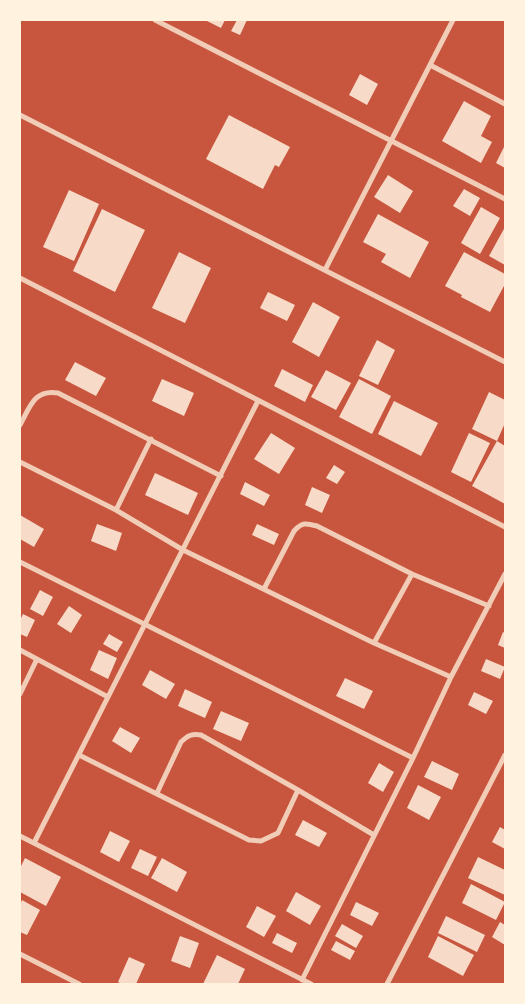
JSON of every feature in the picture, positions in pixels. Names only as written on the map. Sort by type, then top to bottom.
[{"type":"street","points":[[155,20],[505,199]]},
{"type":"street","points":[[324,270],[453,20]]},
{"type":"street","points":[[430,65],[505,104]]},
{"type":"street","points":[[20,116],[505,362]]},
{"type":"street","points":[[20,278],[505,528]]},
{"type":"street","points":[[20,425],[34,401],[41,394],[49,392],[58,393],[221,476]]},
{"type":"street","points":[[34,843],[258,401]]},
{"type":"street","points":[[116,510],[151,439]]},
{"type":"street","points":[[20,462],[116,510],[183,550],[374,643],[451,677]]},
{"type":"street","points":[[264,589],[294,531],[299,525],[307,523],[317,526],[412,574],[489,606]]},
{"type":"street","points":[[20,562],[413,758]]},
{"type":"street","points":[[374,643],[412,574]]},
{"type":"street","points":[[302,980],[413,758],[451,677],[505,574]]},
{"type":"street","points":[[20,650],[108,696]]},
{"type":"street","points":[[20,694],[37,659]]},
{"type":"street","points":[[156,793],[181,742],[186,737],[195,734],[201,735],[374,835]]},
{"type":"street","points":[[79,755],[249,840],[261,841],[278,833],[298,790]]},
{"type":"street","points":[[387,984],[505,755]]},
{"type":"street","points":[[20,836],[310,984]]},
{"type":"street","points":[[20,954],[79,984]]},
{"type":"building","points":[[205,20],[225,20],[221,28]]},
{"type":"building","points":[[237,20],[247,20],[240,35],[231,31]]},
{"type":"building","points":[[360,74],[378,84],[367,105],[349,95]]},
{"type":"building","points":[[464,101],[491,116],[481,136],[492,142],[481,163],[442,141]]},
{"type":"building","points":[[229,115],[290,147],[279,167],[275,165],[263,189],[206,159]]},
{"type":"building","points":[[505,145],[505,168],[496,163]]},
{"type":"building","points":[[388,175],[413,191],[400,213],[374,197]]},
{"type":"building","points":[[464,189],[480,198],[470,216],[453,206]]},
{"type":"building","points":[[69,190],[99,204],[74,261],[43,247]]},
{"type":"building","points":[[481,207],[500,218],[480,254],[461,243]]},
{"type":"building","points":[[102,209],[145,230],[115,292],[73,271]]},
{"type":"building","points":[[378,214],[429,242],[410,278],[381,262],[386,254],[363,242]]},
{"type":"building","points":[[505,227],[505,265],[489,256]]},
{"type":"building","points":[[179,252],[211,268],[185,323],[152,308]]},
{"type":"building","points":[[464,252],[505,274],[505,284],[490,312],[461,297],[462,295],[445,286]]},
{"type":"building","points":[[268,292],[295,305],[287,321],[260,308]]},
{"type":"building","points":[[313,302],[340,317],[319,357],[292,342]]},
{"type":"building","points":[[377,340],[395,350],[378,385],[359,376]]},
{"type":"building","points":[[75,362],[106,378],[96,396],[65,380]]},
{"type":"building","points":[[282,369],[313,385],[305,402],[274,386]]},
{"type":"building","points":[[326,370],[351,383],[336,410],[311,397]]},
{"type":"building","points":[[162,379],[194,393],[184,416],[152,401]]},
{"type":"building","points":[[359,379],[391,396],[372,434],[339,417]]},
{"type":"building","points":[[489,392],[505,400],[505,423],[497,441],[472,429]]},
{"type":"building","points":[[394,401],[438,423],[421,456],[378,434]]},
{"type":"building","points":[[271,433],[295,448],[279,474],[254,459]]},
{"type":"building","points":[[469,433],[490,443],[471,482],[451,472]]},
{"type":"building","points":[[497,441],[505,446],[505,504],[472,486]]},
{"type":"building","points":[[334,465],[345,472],[337,484],[326,478]]},
{"type":"building","points":[[155,473],[198,493],[188,515],[145,495]]},
{"type":"building","points":[[245,482],[270,495],[264,506],[240,494]]},
{"type":"building","points":[[312,487],[330,495],[322,513],[305,505]]},
{"type":"building","points":[[20,515],[44,529],[34,547],[20,539]]},
{"type":"building","points":[[97,524],[122,533],[116,551],[91,541]]},
{"type":"building","points":[[257,524],[279,534],[274,545],[252,535]]},
{"type":"building","points":[[40,590],[53,597],[43,616],[30,609]]},
{"type":"building","points":[[69,606],[82,615],[71,633],[57,624]]},
{"type":"building","points":[[23,614],[35,620],[27,637],[20,634],[20,620]]},
{"type":"building","points":[[503,632],[505,633],[505,648],[498,645]]},
{"type":"building","points":[[109,634],[123,642],[117,652],[103,644]]},
{"type":"building","points":[[99,650],[117,658],[108,679],[90,670]]},
{"type":"building","points":[[486,659],[505,667],[500,679],[481,671]]},
{"type":"building","points":[[150,670],[175,684],[166,699],[142,685]]},
{"type":"building","points":[[345,678],[373,691],[364,709],[336,696]]},
{"type":"building","points":[[185,689],[212,702],[205,718],[178,706]]},
{"type":"building","points":[[474,692],[493,701],[486,714],[468,705]]},
{"type":"building","points":[[221,711],[249,723],[241,741],[213,729]]},
{"type":"building","points":[[120,727],[140,738],[131,753],[112,741]]},
{"type":"building","points":[[432,761],[459,774],[452,790],[424,777]]},
{"type":"building","points":[[379,763],[394,772],[383,792],[368,783]]},
{"type":"building","points":[[418,785],[441,797],[429,820],[407,808]]},
{"type":"building","points":[[303,820],[327,833],[319,847],[295,835]]},
{"type":"building","points":[[500,827],[505,830],[505,849],[492,842]]},
{"type":"building","points":[[110,831],[130,841],[119,862],[100,852]]},
{"type":"building","points":[[140,849],[157,857],[148,876],[131,868]]},
{"type":"building","points":[[478,857],[505,870],[505,895],[468,878]]},
{"type":"building","points":[[25,858],[61,877],[46,906],[20,892],[20,868]]},
{"type":"building","points":[[162,858],[187,872],[177,892],[151,878]]},
{"type":"building","points":[[471,884],[505,902],[496,920],[462,903]]},
{"type":"building","points":[[296,892],[321,906],[310,925],[286,911]]},
{"type":"building","points":[[22,900],[40,910],[27,935],[20,932],[20,905]]},
{"type":"building","points":[[356,902],[379,913],[372,926],[350,915]]},
{"type":"building","points":[[257,906],[276,916],[264,937],[246,927]]},
{"type":"building","points":[[446,916],[485,935],[477,952],[438,933]]},
{"type":"building","points":[[500,922],[505,925],[505,945],[492,937]]},
{"type":"building","points":[[342,924],[363,936],[356,948],[335,936]]},
{"type":"building","points":[[277,933],[297,943],[292,953],[272,943]]},
{"type":"building","points":[[180,936],[199,943],[190,968],[171,961]]},
{"type":"building","points":[[438,936],[474,955],[463,976],[428,957]]},
{"type":"building","points":[[336,941],[355,951],[350,960],[331,950]]},
{"type":"building","points":[[217,955],[245,969],[238,984],[203,984]]},
{"type":"building","points":[[129,957],[145,964],[136,984],[122,984],[118,982]]}]
